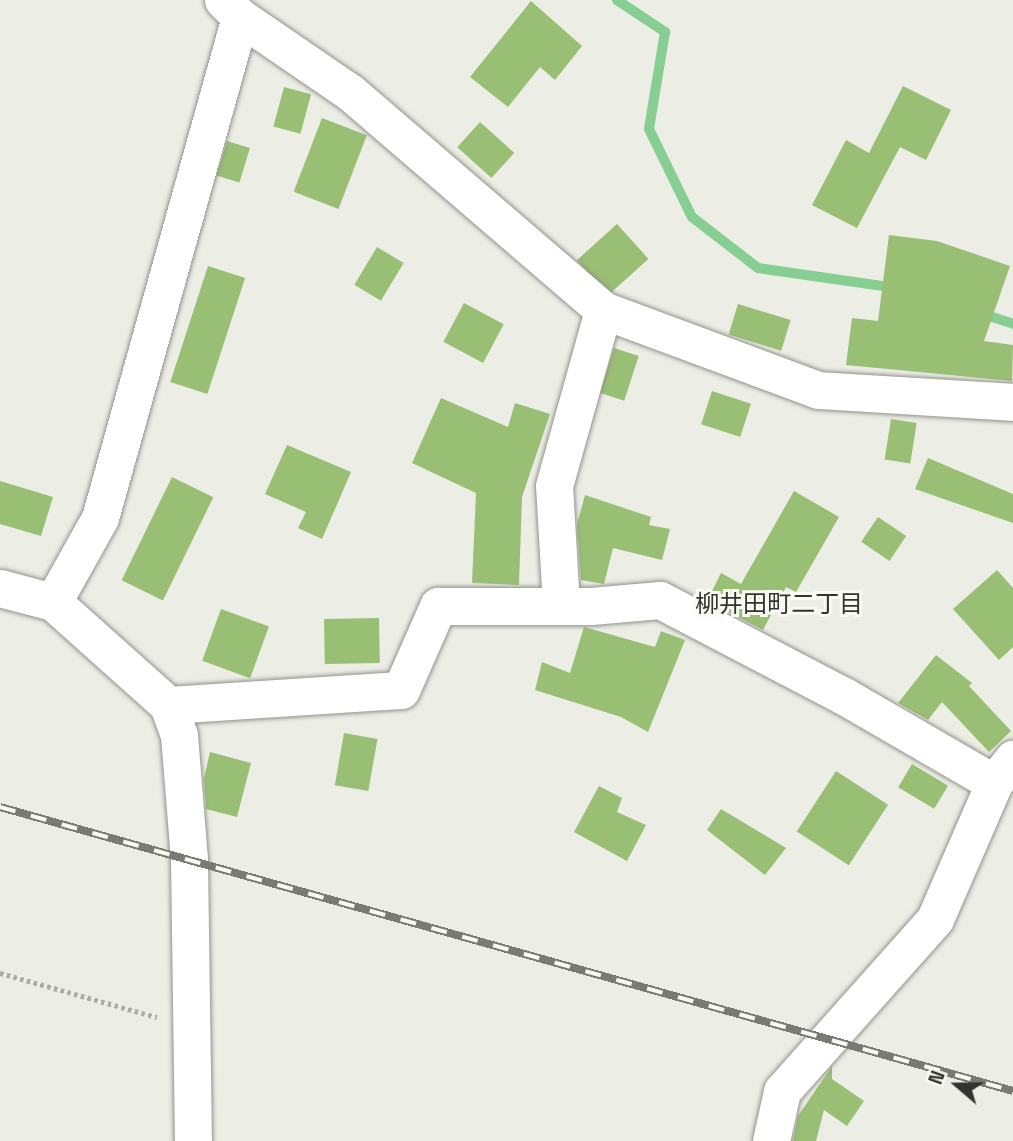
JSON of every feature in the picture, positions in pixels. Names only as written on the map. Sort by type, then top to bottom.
[{"type":"street","points":[[53,603],[100,518],[232,9],[351,93],[603,310],[818,390],[1013,402]]},
{"type":"street","points":[[561,606],[554,486],[603,310]]},
{"type":"street","points":[[0,588],[53,603],[168,705],[179,735],[189,859],[194,1141]]},
{"type":"street","points":[[168,705],[401,690],[438,606],[561,606],[660,600],[844,696],[1004,771],[935,919],[782,1091],[771,1141]]},
{"type":"path","points":[[0,973],[192,1027]]},
{"type":"building","points":[[531,1],[582,46],[555,80],[540,67],[508,107],[470,77]]},
{"type":"building","points":[[903,86],[951,110],[926,160],[900,147],[857,228],[812,205],[846,140],[869,153]]},
{"type":"building","points":[[284,87],[311,94],[300,134],[273,127]]},
{"type":"building","points":[[322,118],[367,135],[339,209],[294,192]]},
{"type":"building","points":[[480,122],[514,153],[491,178],[457,147]]},
{"type":"building","points":[[227,141],[250,148],[239,182],[216,175]]},
{"type":"building","points":[[617,224],[648,259],[608,295],[577,260]]},
{"type":"building","points":[[889,235],[937,241],[1010,266],[984,341],[1013,345],[1012,381],[846,365],[852,318],[878,321]]},
{"type":"building","points":[[377,247],[404,263],[381,301],[354,285]]},
{"type":"building","points":[[208,266],[245,278],[207,394],[170,382]]},
{"type":"building","points":[[464,303],[504,324],[483,363],[443,342]]},
{"type":"building","points":[[738,304],[791,320],[781,351],[729,335]]},
{"type":"building","points":[[614,348],[639,356],[624,401],[599,393]]},
{"type":"building","points":[[712,391],[751,404],[740,437],[701,424]]},
{"type":"building","points":[[441,398],[508,427],[515,403],[550,414],[522,497],[519,585],[472,583],[476,493],[412,463]]},
{"type":"building","points":[[891,419],[917,423],[910,464],[885,459]]},
{"type":"building","points":[[287,445],[351,472],[322,539],[298,528],[306,512],[265,494]]},
{"type":"building","points":[[928,458],[1013,494],[1013,523],[915,489]]},
{"type":"building","points":[[172,477],[213,497],[163,601],[122,580]]},
{"type":"building","points":[[0,481],[53,497],[41,536],[0,524]]},
{"type":"building","points":[[794,491],[839,517],[796,592],[786,587],[763,630],[707,601],[721,573],[741,584]]},
{"type":"building","points":[[585,495],[651,517],[649,525],[670,529],[662,560],[613,548],[604,584],[581,580],[577,524]]},
{"type":"building","points":[[878,517],[906,536],[889,561],[861,542]]},
{"type":"building","points":[[997,570],[1013,588],[1013,647],[999,660],[953,609]]},
{"type":"building","points":[[221,609],[269,626],[250,678],[202,661]]},
{"type":"building","points":[[379,618],[380,663],[325,664],[324,619]]},
{"type":"building","points":[[584,627],[655,647],[661,631],[685,640],[648,732],[621,717],[535,690],[542,662],[570,673]]},
{"type":"building","points":[[936,655],[972,683],[969,686],[1011,731],[989,752],[942,702],[928,720],[898,703]]},
{"type":"building","points":[[344,733],[377,739],[368,791],[335,785]]},
{"type":"building","points":[[210,752],[251,763],[237,817],[206,809],[204,778]]},
{"type":"building","points":[[912,764],[948,786],[934,809],[898,787]]},
{"type":"building","points":[[836,771],[888,805],[849,865],[797,831]]},
{"type":"building","points":[[599,786],[622,798],[617,812],[646,825],[627,861],[574,832]]},
{"type":"building","points":[[721,809],[786,848],[765,875],[707,830]]},
{"type":"building","points":[[832,1066],[832,1079],[864,1101],[847,1126],[824,1110],[816,1141],[793,1141],[798,1116]]},
{"type":"waterway","points":[[617,0],[665,32],[649,129],[692,217],[758,268],[896,288]]},
{"type":"waterway","points":[[980,313],[1013,324]]},
{"type":"railway","points":[[0,807],[1013,1091]]},
{"type":"district","name":"柳井田町二丁目","points":[[779,604]]}]
